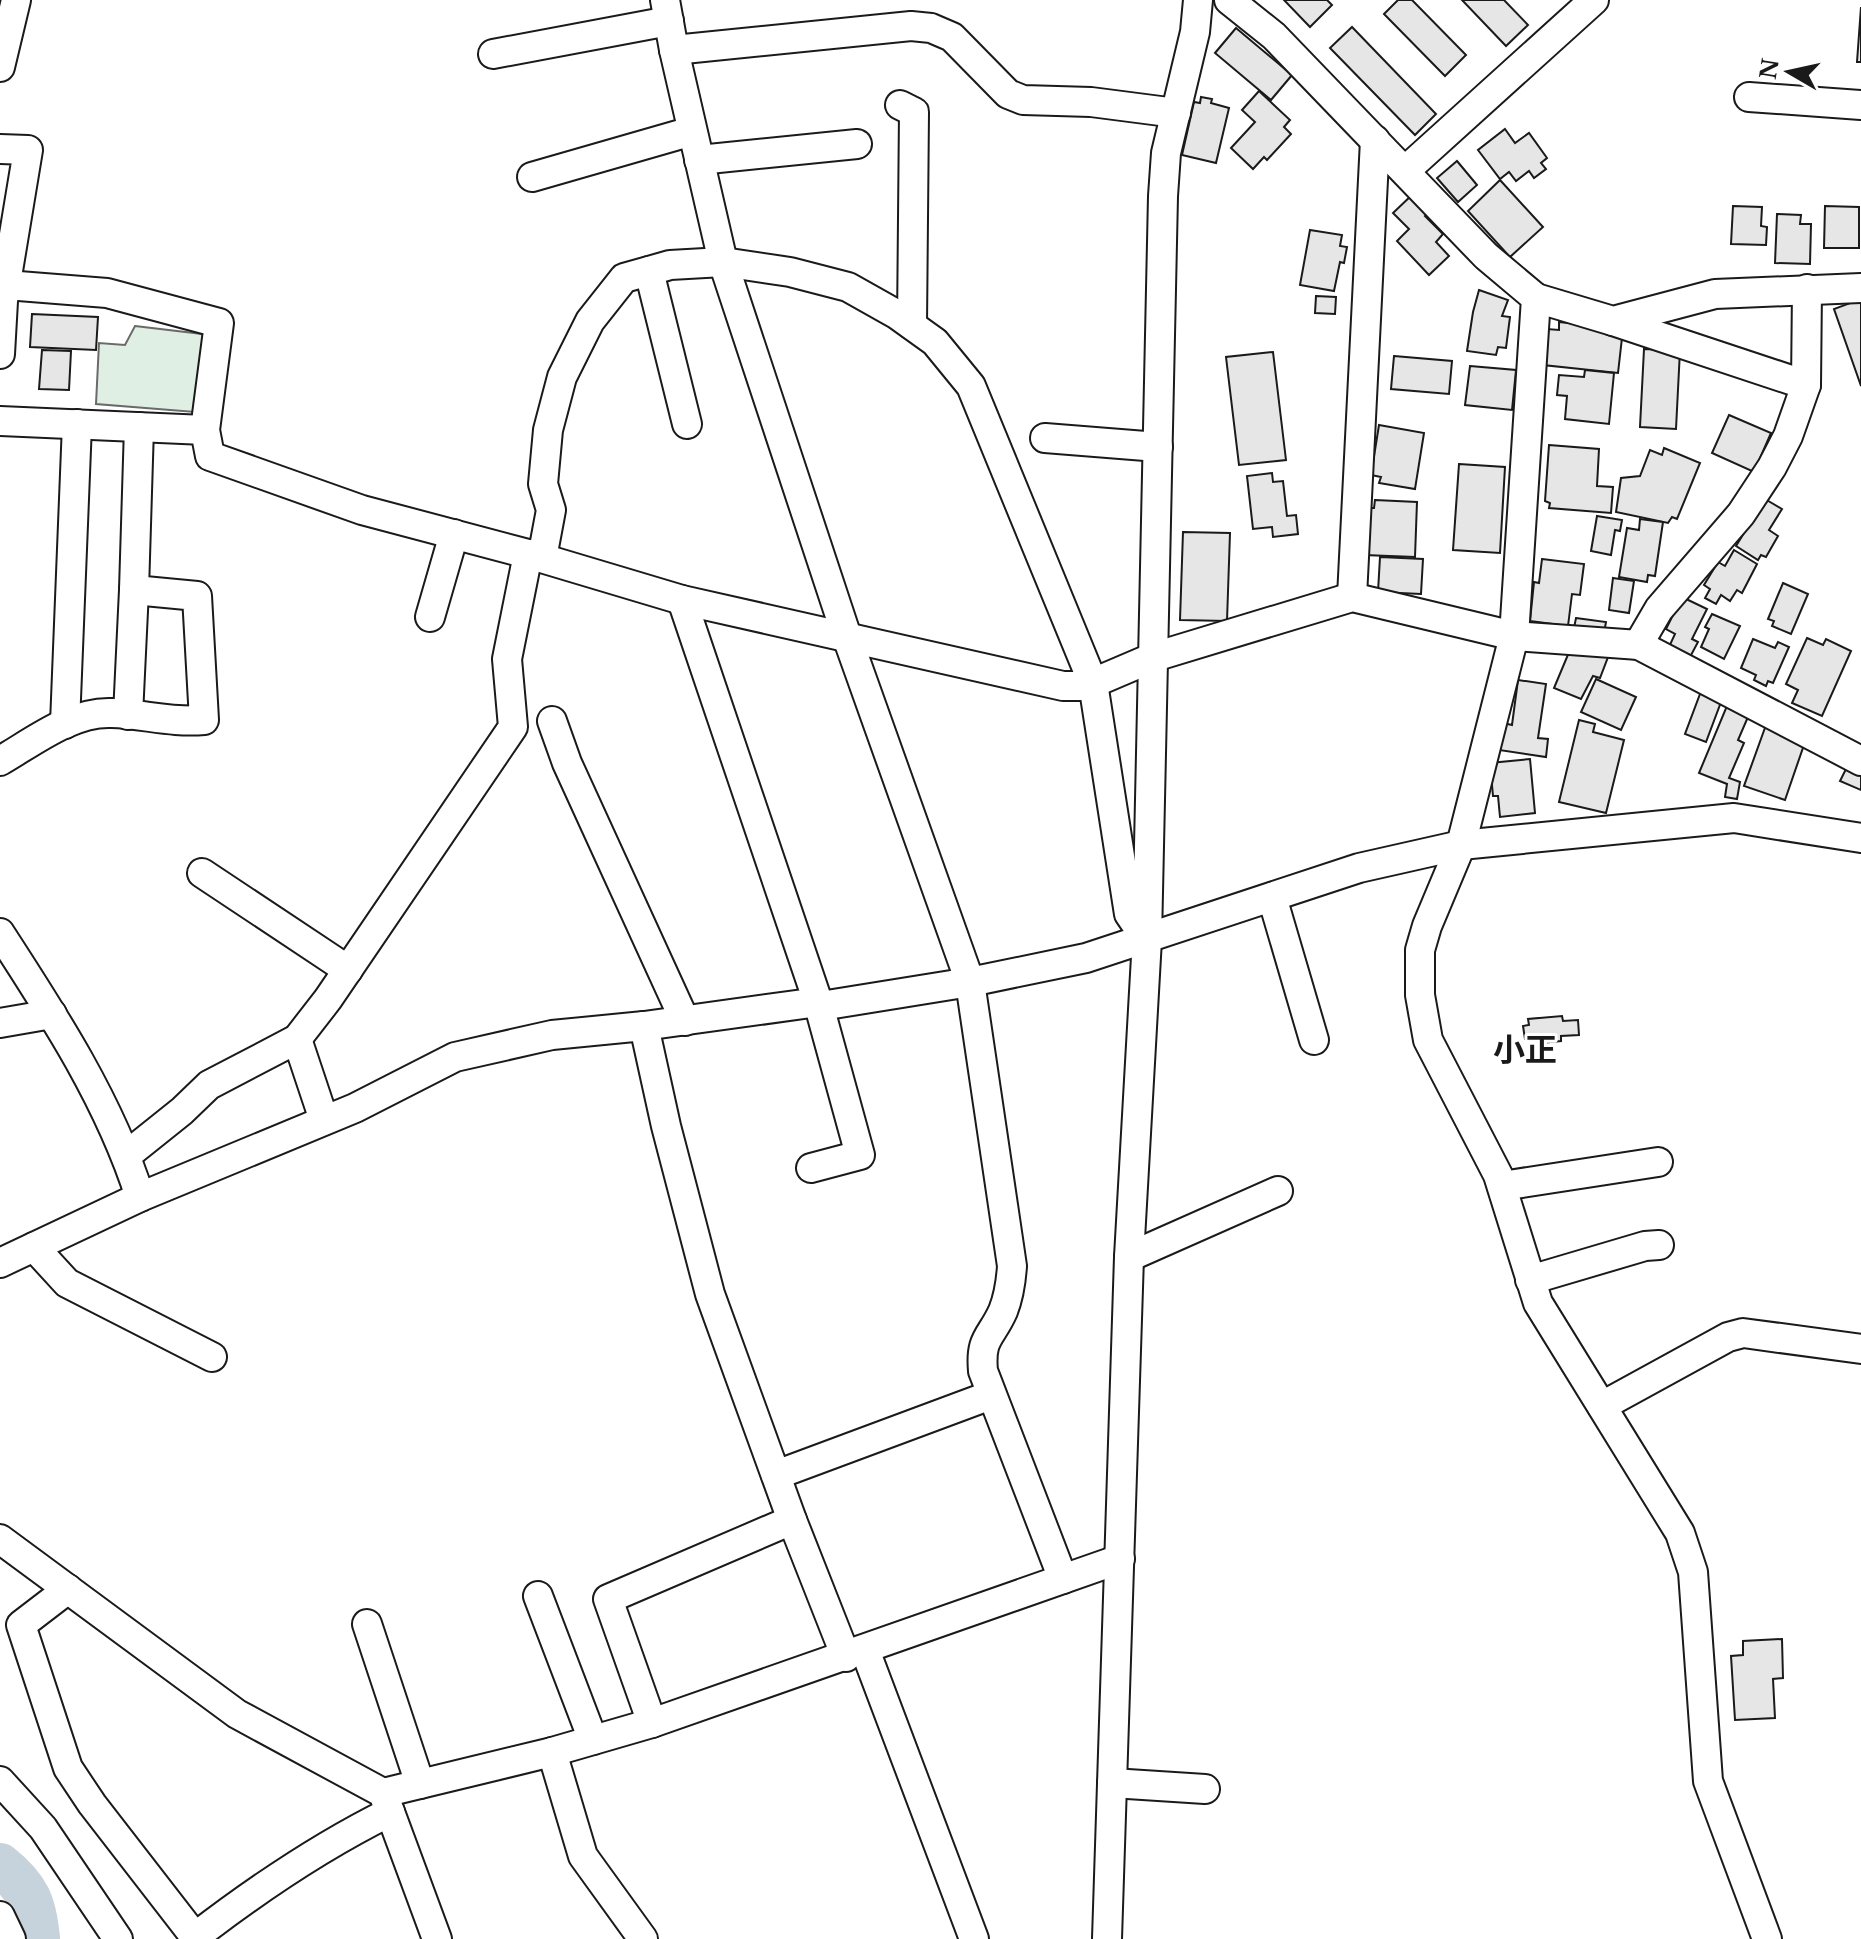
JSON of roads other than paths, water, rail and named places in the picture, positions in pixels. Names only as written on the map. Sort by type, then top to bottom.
[{"type":"street","points":[[0,67],[16,0]]},
{"type":"street","points":[[1107,1939],[1129,1257],[1147,939],[1163,196],[1166,153],[1195,32],[1198,0]]},
{"type":"street","points":[[1229,0],[1274,36],[1486,256],[1536,298],[1806,385]]},
{"type":"street","points":[[1406,170],[1594,0]]},
{"type":"street","points":[[493,54],[667,10],[723,262],[847,637],[970,982],[1012,1266],[1002,1311],[981,1352],[983,1371],[1063,1579]]},
{"type":"street","points":[[674,50],[911,26],[931,28],[952,37],[1008,94],[1023,100],[1091,102],[1176,113]]},
{"type":"street","points":[[1749,97],[1861,105]]},
{"type":"street","points":[[900,105],[914,112],[912,325]]},
{"type":"street","points":[[532,177],[692,131]]},
{"type":"street","points":[[1352,597],[1375,140]]},
{"type":"street","points":[[699,160],[857,144]]},
{"type":"street","points":[[0,149],[28,150],[6,245],[0,354]]},
{"type":"street","points":[[127,1155],[209,1085],[297,1039],[348,970],[513,727],[507,659],[551,510],[543,484],[548,430],[562,377],[590,321],[624,278],[670,265],[723,262],[790,272],[848,287],[935,342],[971,386],[1093,683],[1129,914],[1147,939]]},
{"type":"street","points":[[649,271],[687,424]]},
{"type":"street","points":[[6,285],[107,293],[219,323],[205,430],[210,456],[362,510],[535,556],[682,600],[1063,686],[1081,686],[1154,657],[1352,597],[1514,636],[1638,645],[1861,761]]},
{"type":"street","points":[[1613,321],[1715,294],[1861,288]]},
{"type":"street","points":[[1638,645],[1659,609],[1741,514],[1788,436],[1806,385],[1807,289]]},
{"type":"street","points":[[1536,298],[1514,636],[1461,845],[1420,950],[1420,995],[1428,1040],[1502,1186],[1538,1303],[1680,1533],[1688,1551],[1693,1572],[1708,1781],[1767,1939]]},
{"type":"street","points":[[0,421],[205,430]]},
{"type":"street","points":[[65,724],[77,424]]},
{"type":"street","points":[[128,715],[139,427]]},
{"type":"street","points":[[1045,438],[1158,447]]},
{"type":"street","points":[[430,617],[454,534]]},
{"type":"street","points":[[0,761],[65,724],[97,713],[184,722],[204,720],[197,596],[134,590]]},
{"type":"street","points":[[682,600],[818,1002],[860,1155],[811,1168]]},
{"type":"street","points":[[552,721],[567,763],[685,1021]]},
{"type":"street","points":[[0,1263],[140,1197],[324,1120],[455,1057],[552,1035],[685,1021],[818,1002],[827,1005],[970,982],[1086,958],[1359,868],[1461,845],[1734,818],[1861,838]]},
{"type":"street","points":[[202,873],[348,970]]},
{"type":"street","points":[[1272,897],[1314,1040]]},
{"type":"street","points":[[0,933],[52,1014],[127,1155],[140,1197]]},
{"type":"street","points":[[0,1023],[52,1014]]},
{"type":"street","points":[[644,1026],[710,1294],[792,1520],[856,1653],[974,1939]]},
{"type":"street","points":[[297,1039],[324,1120]]},
{"type":"street","points":[[1502,1186],[1658,1162]]},
{"type":"street","points":[[1129,1257],[1278,1191]]},
{"type":"street","points":[[1530,1280],[1645,1246],[1659,1245]]},
{"type":"street","points":[[34,1247],[67,1283],[212,1357]]},
{"type":"street","points":[[1602,1406],[1728,1337],[1743,1333],[1861,1349]]},
{"type":"street","points":[[776,1475],[991,1395]]},
{"type":"street","points":[[652,1723],[608,1599],[792,1520]]},
{"type":"street","points":[[0,1539],[237,1714],[386,1803],[437,1939]]},
{"type":"street","points":[[68,1589],[21,1625],[68,1768],[194,1938],[255,1891],[361,1827],[386,1803],[420,1784],[552,1752],[652,1723],[1120,1559]]},
{"type":"street","points":[[538,1596],[593,1740]]},
{"type":"street","points":[[367,1624],[420,1784]]},
{"type":"street","points":[[552,1752],[583,1856],[642,1939]]},
{"type":"street","points":[[0,1781],[43,1828],[118,1939]]},
{"type":"street","points":[[1112,1783],[1205,1789]]},
{"type":"waterway","points":[[0,1865],[24,1889],[35,1916],[38,1939]]},
{"type":"district","name":"小正","points":[[1525,1050]]}]
